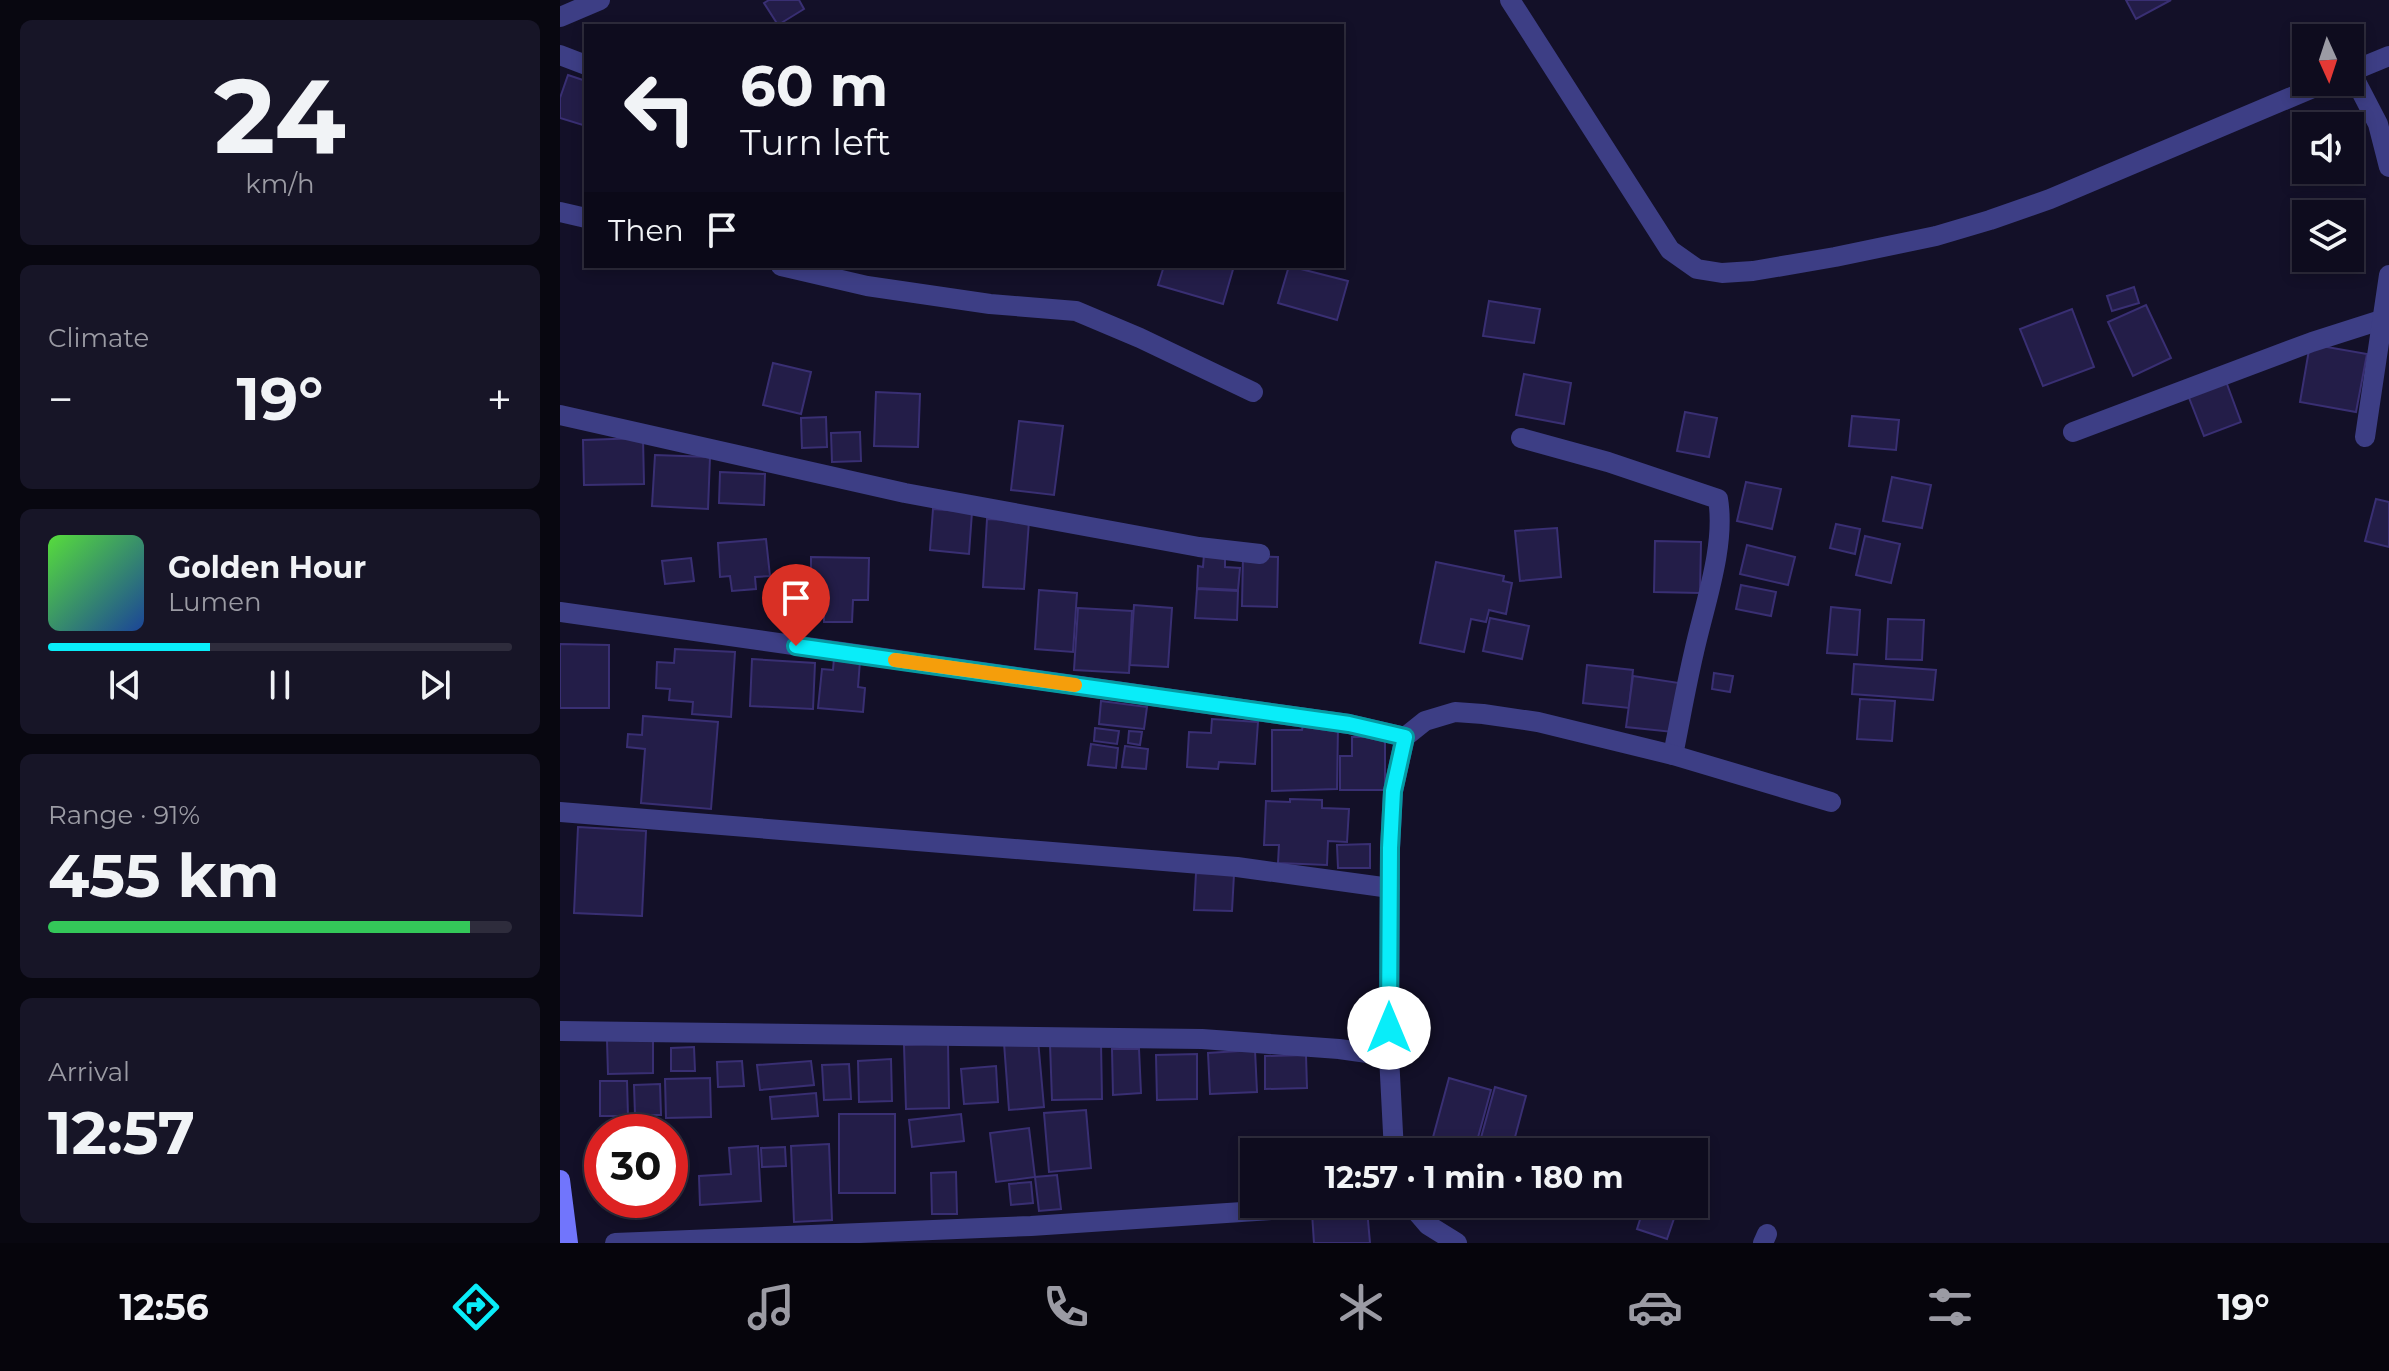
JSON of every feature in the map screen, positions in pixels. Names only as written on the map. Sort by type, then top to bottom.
[{"type":"main road","points":[[560,1180],[568,1243]]},
{"type":"street","points":[[560,17],[600,0]]},
{"type":"street","points":[[1510,0],[1670,250],[1697,269],[1722,273],[1835,257],[1936,236],[1990,220],[2050,199],[2294,96]]},
{"type":"street","points":[[560,55],[584,64]]},
{"type":"street","points":[[2364,66],[2389,56]]},
{"type":"street","points":[[2363,96],[2378,124],[2389,167]]},
{"type":"street","points":[[560,212],[584,218]]},
{"type":"street","points":[[790,268],[867,286],[990,304],[1076,311],[1253,392]]},
{"type":"street","points":[[2365,437],[2389,275]]},
{"type":"street","points":[[2073,432],[2312,342],[2384,319]]},
{"type":"street","points":[[560,415],[905,493],[1199,547],[1260,554]]},
{"type":"street","points":[[1521,438],[1608,462],[1718,499],[1721,515],[1711,582],[1673,755]]},
{"type":"street","points":[[560,612],[1349,724],[1405,737]]},
{"type":"street","points":[[1393,1138],[1389,1056],[1393,791],[1405,737],[1425,721],[1455,712],[1538,722],[1673,755],[1831,802]]},
{"type":"street","points":[[560,812],[1237,867],[1390,888]]},
{"type":"street","points":[[560,1031],[1202,1039],[1339,1049],[1389,1056]]},
{"type":"street","points":[[615,1243],[1031,1226],[1240,1212]]},
{"type":"street","points":[[1422,1218],[1457,1243]]},
{"type":"building","points":[[769,0],[799,0],[804,9],[777,24],[764,3]]},
{"type":"building","points":[[2126,0],[2171,0],[2136,19]]},
{"type":"building","points":[[568,75],[584,80],[584,125],[560,118],[560,98]]},
{"type":"building","points":[[1163,268],[1233,268],[1223,304],[1158,285]]},
{"type":"building","points":[[1288,268],[1348,281],[1337,320],[1278,303]]},
{"type":"building","points":[[2134,287],[2139,303],[2112,311],[2107,296]]},
{"type":"building","points":[[1489,301],[1540,309],[1534,343],[1483,336]]},
{"type":"building","points":[[2146,305],[2171,358],[2133,376],[2108,322]]},
{"type":"building","points":[[2072,309],[2094,367],[2043,386],[2020,329]]},
{"type":"building","points":[[2310,344],[2367,354],[2356,412],[2300,402]]},
{"type":"building","points":[[773,363],[811,372],[801,414],[763,405]]},
{"type":"building","points":[[1524,374],[1571,383],[1564,424],[1516,415]]},
{"type":"building","points":[[2224,376],[2241,422],[2204,436],[2186,390]]},
{"type":"building","points":[[876,392],[920,394],[918,447],[874,446]]},
{"type":"building","points":[[1685,412],[1717,418],[1709,457],[1677,451]]},
{"type":"building","points":[[1852,416],[1899,420],[1896,450],[1849,446]]},
{"type":"building","points":[[826,417],[827,447],[802,448],[801,418]]},
{"type":"building","points":[[1019,421],[1063,426],[1054,495],[1011,490]]},
{"type":"building","points":[[860,432],[861,461],[832,462],[831,433]]},
{"type":"building","points":[[643,438],[644,484],[584,485],[583,440]]},
{"type":"building","points":[[655,455],[710,457],[708,509],[652,506]]},
{"type":"building","points":[[720,472],[765,474],[764,505],[719,503]]},
{"type":"building","points":[[1892,477],[1931,485],[1922,528],[1883,521]]},
{"type":"building","points":[[1746,482],[1781,489],[1772,529],[1737,521]]},
{"type":"building","points":[[2376,499],[2389,502],[2389,547],[2365,541]]},
{"type":"building","points":[[933,509],[972,512],[969,554],[930,550]]},
{"type":"building","points":[[987,519],[1029,521],[1024,589],[983,587]]},
{"type":"building","points":[[1836,524],[1860,529],[1855,554],[1830,548]]},
{"type":"building","points":[[1557,528],[1561,577],[1520,581],[1515,531]]},
{"type":"building","points":[[1865,536],[1900,544],[1891,583],[1856,575]]},
{"type":"building","points":[[766,539],[770,576],[755,577],[756,589],[732,591],[730,576],[720,577],[718,543]]},
{"type":"building","points":[[1655,541],[1701,542],[1700,593],[1654,592]]},
{"type":"building","points":[[1747,545],[1795,557],[1788,585],[1740,574]]},
{"type":"building","points":[[1204,554],[1225,554],[1225,567],[1240,568],[1238,590],[1197,588],[1198,566],[1203,567]]},
{"type":"building","points":[[1243,556],[1278,557],[1277,607],[1242,606]]},
{"type":"building","points":[[811,557],[869,558],[868,600],[853,600],[852,622],[824,622],[824,599],[811,600]]},
{"type":"building","points":[[691,558],[694,581],[665,584],[662,561]]},
{"type":"building","points":[[1436,562],[1504,576],[1503,581],[1512,583],[1506,614],[1489,610],[1486,622],[1471,619],[1464,652],[1420,643]]},
{"type":"building","points":[[1741,585],[1776,592],[1771,616],[1736,609]]},
{"type":"building","points":[[1197,589],[1238,591],[1237,620],[1195,618]]},
{"type":"building","points":[[1039,590],[1077,593],[1073,652],[1035,649]]},
{"type":"building","points":[[1134,605],[1172,608],[1168,667],[1130,665]]},
{"type":"building","points":[[1831,607],[1860,610],[1857,655],[1827,653]]},
{"type":"building","points":[[1078,608],[1132,611],[1129,673],[1074,670]]},
{"type":"building","points":[[1490,618],[1529,626],[1522,659],[1483,651]]},
{"type":"building","points":[[1888,619],[1924,620],[1922,660],[1886,659]]},
{"type":"building","points":[[560,644],[609,645],[609,708],[560,708]]},
{"type":"building","points":[[675,649],[735,652],[731,717],[692,714],[693,702],[669,700],[670,689],[656,688],[657,662],[674,663]]},
{"type":"building","points":[[834,658],[860,661],[858,687],[865,688],[863,712],[818,708],[822,669],[833,670]]},
{"type":"building","points":[[752,659],[815,663],[813,709],[750,706]]},
{"type":"building","points":[[1854,664],[1936,670],[1933,700],[1852,694]]},
{"type":"building","points":[[1587,665],[1633,670],[1629,708],[1583,703]]},
{"type":"building","points":[[1714,673],[1733,676],[1730,692],[1712,689]]},
{"type":"building","points":[[1633,676],[1679,683],[1673,732],[1626,727]]},
{"type":"building","points":[[1860,699],[1895,701],[1892,741],[1857,739]]},
{"type":"building","points":[[1101,701],[1147,707],[1144,729],[1099,724]]},
{"type":"building","points":[[643,716],[718,722],[711,809],[641,803],[645,749],[627,747],[628,734],[642,735]]},
{"type":"building","points":[[1212,719],[1258,722],[1255,764],[1219,762],[1218,769],[1187,767],[1189,732],[1211,733]]},
{"type":"building","points":[[1303,725],[1338,726],[1337,789],[1272,791],[1272,730],[1302,730]]},
{"type":"building","points":[[1095,728],[1119,731],[1117,744],[1094,741]]},
{"type":"building","points":[[1129,731],[1142,732],[1140,745],[1128,743]]},
{"type":"building","points":[[1352,737],[1385,737],[1385,790],[1340,790],[1340,756],[1352,756]]},
{"type":"building","points":[[1091,744],[1118,748],[1116,768],[1088,765]]},
{"type":"building","points":[[1125,746],[1148,749],[1146,769],[1122,767]]},
{"type":"building","points":[[1290,799],[1322,800],[1322,808],[1349,809],[1347,842],[1328,841],[1327,865],[1278,863],[1279,845],[1264,845],[1266,801],[1290,802]]},
{"type":"building","points":[[578,827],[646,831],[642,916],[574,913]]},
{"type":"building","points":[[1370,844],[1370,868],[1338,868],[1337,845]]},
{"type":"building","points":[[1196,873],[1234,874],[1232,911],[1194,910]]},
{"type":"building","points":[[653,1039],[653,1073],[608,1074],[607,1040]]},
{"type":"building","points":[[1038,1040],[1044,1107],[1009,1110],[1004,1043]]},
{"type":"building","points":[[948,1043],[949,1108],[906,1109],[904,1045]]},
{"type":"building","points":[[1101,1043],[1102,1099],[1052,1100],[1050,1044]]},
{"type":"building","points":[[694,1047],[695,1071],[671,1071],[671,1048]]},
{"type":"building","points":[[1112,1049],[1139,1049],[1141,1093],[1113,1095]]},
{"type":"building","points":[[1255,1050],[1257,1092],[1210,1094],[1208,1053]]},
{"type":"building","points":[[1197,1054],[1197,1099],[1157,1100],[1156,1055]]},
{"type":"building","points":[[1306,1055],[1307,1088],[1265,1089],[1265,1056]]},
{"type":"building","points":[[891,1059],[892,1101],[859,1102],[858,1061]]},
{"type":"building","points":[[742,1061],[744,1086],[718,1087],[717,1062]]},
{"type":"building","points":[[811,1061],[814,1085],[760,1090],[757,1065]]},
{"type":"building","points":[[849,1064],[851,1099],[824,1100],[822,1065]]},
{"type":"building","points":[[996,1066],[998,1102],[964,1104],[961,1069]]},
{"type":"building","points":[[710,1078],[711,1117],[666,1114],[665,1079]]},
{"type":"building","points":[[1449,1078],[1491,1090],[1478,1138],[1433,1138]]},
{"type":"building","points":[[600,1081],[627,1081],[628,1114],[600,1114]]},
{"type":"building","points":[[660,1084],[661,1114],[635,1114],[634,1085]]},
{"type":"building","points":[[1495,1087],[1526,1096],[1515,1138],[1481,1138]]},
{"type":"building","points":[[816,1093],[818,1116],[772,1119],[770,1097]]},
{"type":"building","points":[[1086,1110],[1091,1168],[1049,1172],[1044,1113]]},
{"type":"building","points":[[839,1114],[895,1114],[895,1193],[839,1193]]},
{"type":"building","points":[[961,1114],[964,1141],[912,1147],[909,1120]]},
{"type":"building","points":[[1029,1128],[1035,1177],[996,1182],[990,1133]]},
{"type":"building","points":[[829,1144],[832,1220],[794,1222],[791,1146]]},
{"type":"building","points":[[758,1146],[761,1201],[700,1205],[699,1176],[731,1174],[729,1148]]},
{"type":"building","points":[[785,1147],[786,1166],[762,1167],[761,1148]]},
{"type":"building","points":[[956,1172],[957,1214],[932,1214],[931,1173]]},
{"type":"building","points":[[1057,1175],[1061,1209],[1039,1211],[1035,1177]]},
{"type":"building","points":[[1031,1182],[1033,1203],[1011,1205],[1009,1184]]},
{"type":"building","points":[[1312,1218],[1368,1218],[1370,1243],[1314,1243]]},
{"type":"building","points":[[1641,1218],[1674,1218],[1667,1239],[1637,1229]]},
{"type":"slow traffic","points":[[895,660],[1075,685]]},
{"type":"route","points":[[796,646],[1349,724],[1405,737],[1393,791],[1389,1028]]}]
